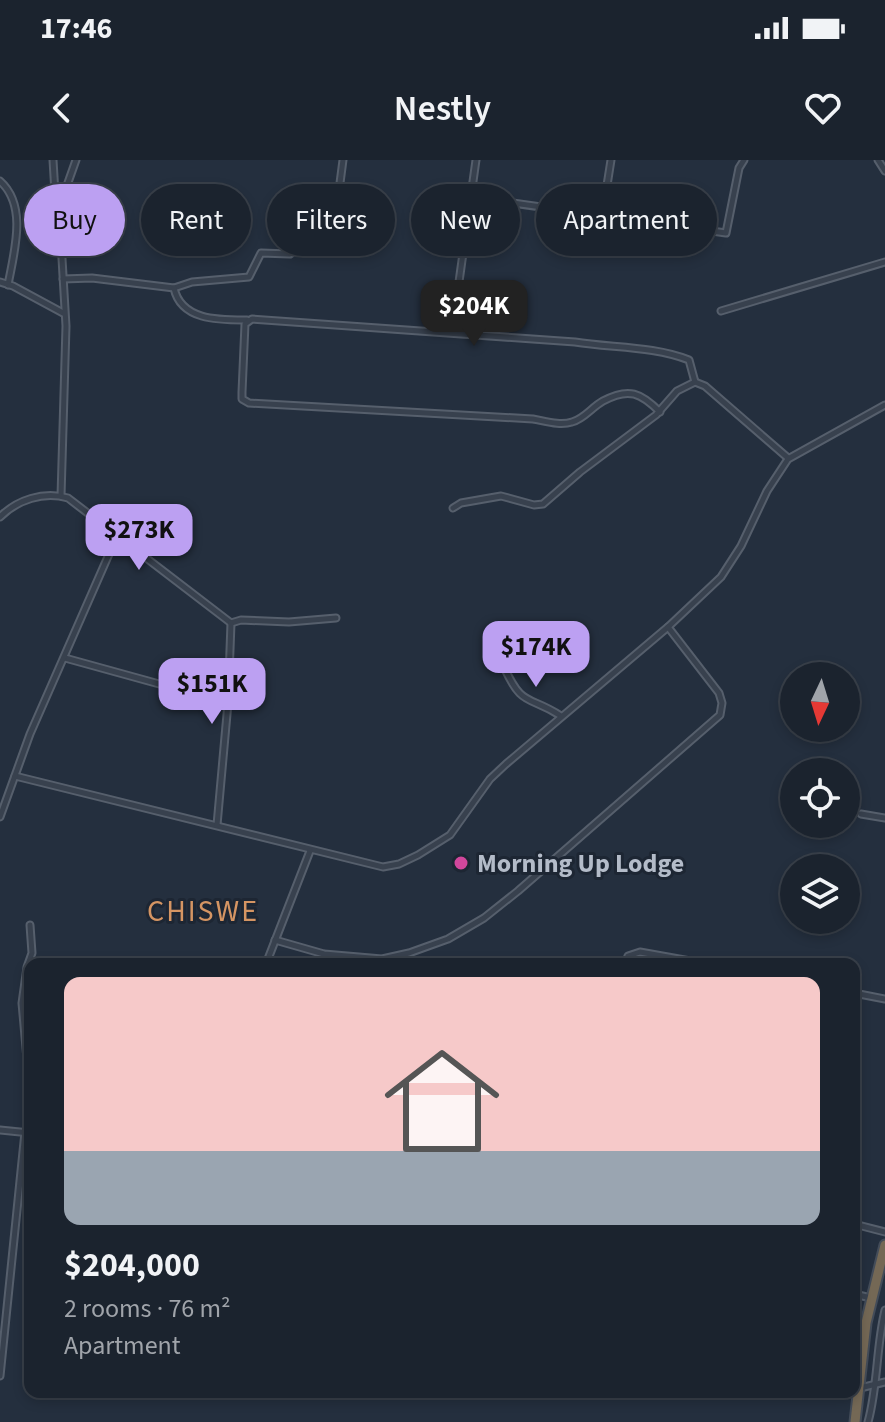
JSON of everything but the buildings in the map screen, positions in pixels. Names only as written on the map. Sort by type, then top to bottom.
[{"type":"highway","points":[[860,1381],[871,1298],[885,1248]]},
{"type":"highway","points":[[855,1422],[858,1398]]},
{"type":"street","points":[[53,160],[54,184]]},
{"type":"street","points":[[67,184],[76,160]]},
{"type":"street","points":[[63,279],[92,278],[174,288],[192,282],[249,277],[261,253],[293,253],[319,233],[334,229],[343,160]]},
{"type":"street","points":[[472,184],[476,160]]},
{"type":"street","points":[[607,184],[611,160]]},
{"type":"street","points":[[717,232],[726,233],[739,168],[744,160]]},
{"type":"street","points":[[878,160],[885,171]]},
{"type":"street","points":[[0,181],[10,190],[16,213],[17,234],[8,285]]},
{"type":"street","points":[[61,496],[62,256]]},
{"type":"street","points":[[452,332],[462,256]]},
{"type":"street","points":[[721,311],[885,262]]},
{"type":"street","points":[[0,282],[64,314]]},
{"type":"street","points":[[174,288],[185,309],[198,315],[633,347],[689,360],[695,382]]},
{"type":"street","points":[[247,320],[242,399],[249,403],[533,419],[563,424],[575,422],[603,401],[630,394],[642,395],[660,412]]},
{"type":"street","points":[[453,508],[461,503],[501,496],[534,505],[543,504],[660,412],[677,391],[695,382],[705,386],[788,459]]},
{"type":"street","points":[[15,776],[310,851],[383,867],[399,864],[450,835],[490,779],[714,584],[728,567],[767,491],[788,459],[885,405]]},
{"type":"street","points":[[0,517],[19,502],[61,496],[78,505],[231,623]]},
{"type":"street","points":[[0,817],[30,734],[117,536]]},
{"type":"street","points":[[231,623],[241,620],[289,622],[336,618]]},
{"type":"street","points":[[217,826],[228,703],[231,623]]},
{"type":"street","points":[[386,958],[431,946],[484,918],[720,715],[722,703],[719,693],[668,627]]},
{"type":"street","points":[[65,658],[228,703]]},
{"type":"street","points":[[503,665],[522,697],[561,716]]},
{"type":"street","points":[[861,814],[885,818]]},
{"type":"street","points":[[268,958],[310,851]]},
{"type":"street","points":[[30,925],[30,958]]},
{"type":"street","points":[[275,940],[324,954],[370,958]]},
{"type":"street","points":[[627,958],[640,952],[674,958]]},
{"type":"street","points":[[24,989],[24,1026]]},
{"type":"street","points":[[860,994],[885,999]]},
{"type":"street","points":[[0,1130],[24,1133]]},
{"type":"street","points":[[0,1376],[24,1168]]},
{"type":"street","points":[[860,1226],[885,1232]]},
{"type":"street","points":[[860,1295],[871,1298]]},
{"type":"street","points":[[868,1422],[877,1342],[885,1310]]},
{"type":"street","points":[[860,1389],[885,1382]]},
{"type":"place","name":"Morning Up Lodge","points":[[461,863]]},
{"type":"district","name":"CHISWE","points":[[203,911]]}]
